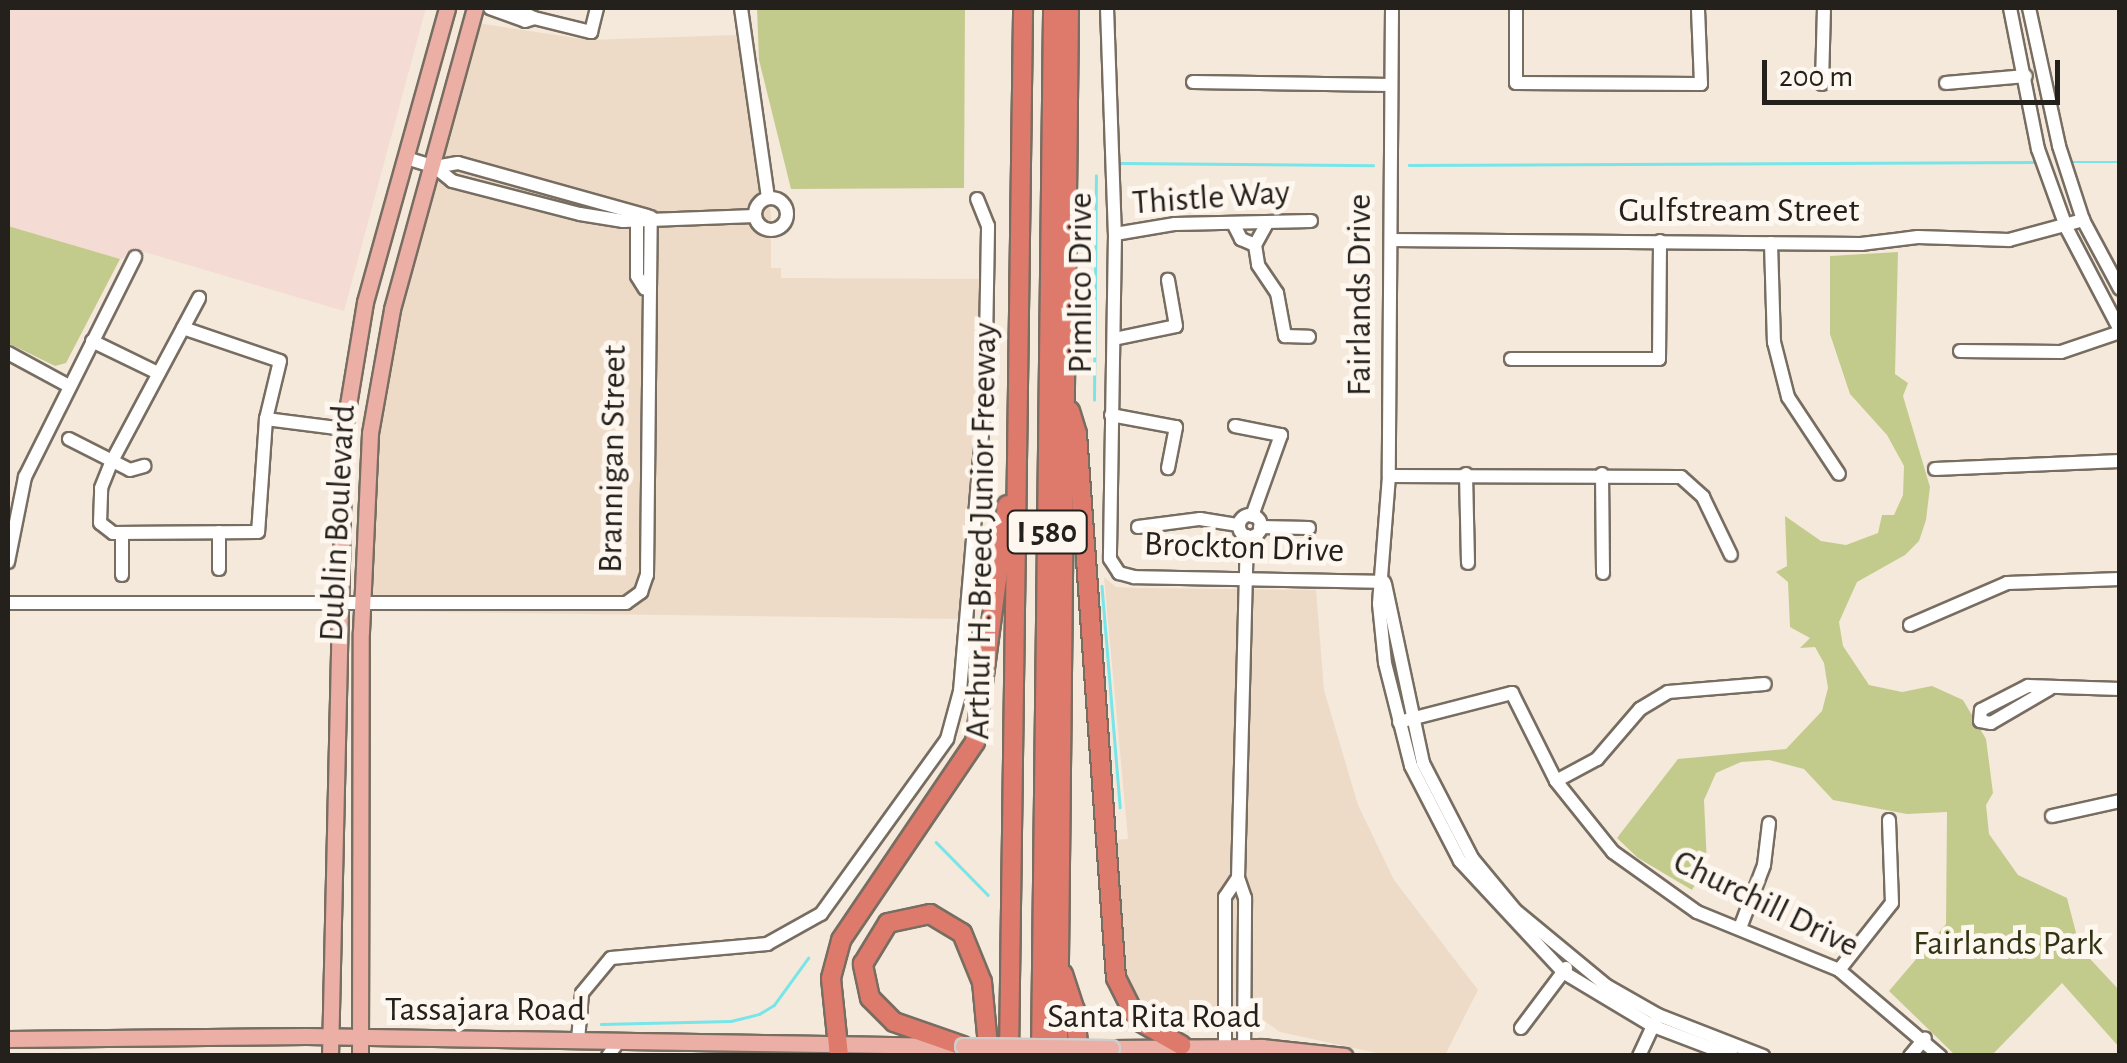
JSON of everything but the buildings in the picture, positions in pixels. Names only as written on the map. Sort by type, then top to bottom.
[{"type":"highway","name":"Arthur H. Breed Junior Freeway","points":[[1009,1056],[1023,8]]},
{"type":"highway","name":"I 580","points":[[1040,1056],[1053,8]]},
{"type":"highway","name":"I 580","points":[[1058,1056],[1069,8]]},
{"type":"highway","points":[[1064,394],[1078,434],[1116,978],[1136,1020],[1182,1046]]},
{"type":"highway","points":[[837,1049],[831,978],[841,940],[975,742],[997,543],[1014,480]]},
{"type":"highway","points":[[962,1046],[894,1022],[870,998],[863,964],[888,923],[930,914],[962,933],[982,982],[989,1056]]},
{"type":"highway","points":[[1059,964],[1075,1010],[1079,1056]]},
{"type":"main road","name":"Dublin Boulevard","points":[[330,1056],[337,605],[344,428],[365,302],[447,8]]},
{"type":"main road","name":"Dublin Boulevard","points":[[360,1048],[363,606],[375,392],[475,8]]},
{"type":"main road","name":"Tassajara Road","points":[[8,1040],[330,1038],[360,1048],[578,1040],[837,1049],[962,1046]]},
{"type":"main road","name":"Santa Rita Road","points":[[962,1046],[1182,1046],[1345,1056]]},
{"type":"street","points":[[491,8],[525,21],[534,18]]},
{"type":"street","points":[[514,8],[534,18],[591,32],[597,8]]},
{"type":"street","points":[[741,8],[768,198],[755,216]]},
{"type":"street","name":"Pimlico Drive","points":[[1107,8],[1115,234],[1110,558]]},
{"type":"street","name":"Fairlands Drive","points":[[1392,8],[1383,643],[1428,806],[1460,861],[1567,967],[1655,1020],[1732,1056]]},
{"type":"street","points":[[1516,8],[1516,82],[1700,84],[1698,8]]},
{"type":"street","points":[[1822,84],[1824,8]]},
{"type":"street","points":[[1960,351],[2062,352],[2120,331],[2067,229],[2038,149],[2020,77],[2010,8]]},
{"type":"street","points":[[2029,8],[2038,73],[2069,177],[2084,220],[2120,289]]},
{"type":"street","points":[[1946,83],[2038,73]]},
{"type":"street","points":[[1193,82],[1391,85]]},
{"type":"street","points":[[406,158],[435,167],[458,163],[642,216],[755,216]]},
{"type":"street","points":[[755,216],[766,230],[785,223],[783,202],[768,198]]},
{"type":"street","points":[[578,1040],[582,992],[611,958],[767,944],[821,914],[947,740],[960,691],[985,401],[988,226],[976,199]]},
{"type":"street","name":"Brannigan Street","points":[[8,603],[610,608],[641,592],[647,575],[642,216]]},
{"type":"street","name":"Gulfstream Street","points":[[1391,240],[2009,240],[2067,229],[2084,220]]},
{"type":"street","name":"Thistle Way","points":[[1115,234],[1175,224],[1311,221]]},
{"type":"street","points":[[1266,223],[1255,245],[1258,265],[1277,293],[1286,336],[1308,337]]},
{"type":"street","points":[[1234,225],[1241,239],[1255,245]]},
{"type":"street","points":[[1511,360],[1659,359],[1660,241]]},
{"type":"street","points":[[1771,243],[1774,342],[1788,397],[1839,474]]},
{"type":"street","points":[[8,562],[25,477],[136,257]]},
{"type":"street","points":[[1114,340],[1176,326],[1168,280]]},
{"type":"street","points":[[183,328],[280,360],[266,420],[258,532],[122,533],[100,523],[101,488],[112,460],[199,298]]},
{"type":"street","points":[[92,342],[158,372]]},
{"type":"street","points":[[8,353],[69,386]]},
{"type":"street","points":[[1111,415],[1176,426],[1168,468]]},
{"type":"street","points":[[266,420],[344,428]]},
{"type":"street","points":[[1235,426],[1280,435],[1256,521],[1243,531]]},
{"type":"street","points":[[69,439],[130,470],[144,466]]},
{"type":"street","points":[[1935,468],[2120,461]]},
{"type":"street","points":[[1466,474],[1468,563]]},
{"type":"street","points":[[1602,474],[1603,573]]},
{"type":"street","points":[[1388,476],[1681,477],[1703,497],[1731,555]]},
{"type":"street","points":[[1138,527],[1200,518],[1243,531]]},
{"type":"street","points":[[1256,521],[1309,528]]},
{"type":"street","points":[[1243,531],[1238,878],[1246,898],[1244,1051]]},
{"type":"street","points":[[219,532],[219,568]]},
{"type":"street","points":[[122,533],[122,575]]},
{"type":"street","name":"Brockton Drive","points":[[1110,558],[1119,574],[1134,577],[1384,582]]},
{"type":"street","points":[[1910,625],[2007,582],[2120,579]]},
{"type":"street","points":[[1556,782],[1597,759],[1640,709],[1668,692],[1766,684]]},
{"type":"street","points":[[2049,689],[1991,723],[1980,721],[1980,710],[2028,686],[2120,689]]},
{"type":"street","name":"Churchill Drive","points":[[1404,720],[1512,693],[1556,782],[1613,852],[1696,912],[1840,970],[1925,1038],[1940,1056]]},
{"type":"street","points":[[2052,816],[2120,801]]},
{"type":"street","points":[[1840,970],[1892,903],[1889,820]]},
{"type":"street","points":[[1740,928],[1764,865],[1769,824]]},
{"type":"street","points":[[1225,1051],[1225,897],[1238,878]]},
{"type":"street","points":[[1520,1028],[1567,967]]},
{"type":"street","points":[[1638,1056],[1655,1020]]},
{"type":"street","name":"Fairlands Drive","points":[[1655,1020],[1763,1056]]},
{"type":"street","points":[[1910,1056],[1925,1038]]},
{"type":"street","points":[[608,1056],[619,1041]]},
{"type":"shaded area","points":[[8,8],[426,8],[344,311],[141,251],[120,259],[8,226]]},
{"type":"shaded area","points":[[477,23],[589,40],[735,35],[743,45],[771,213],[771,268],[781,268],[781,278],[986,279],[962,619],[368,611],[372,456],[403,286],[441,168]]},
{"type":"shaded area","points":[[1104,577],[1116,587],[1316,590],[1324,690],[1358,805],[1394,880],[1478,990],[1445,1055],[1386,1055],[1280,1032],[1259,1017],[1163,1021],[1135,999],[1124,969],[1114,840],[1128,839]]},
{"type":"green space","points":[[757,8],[965,8],[964,188],[791,189],[759,60]]},
{"type":"green space","points":[[8,226],[120,259],[66,363],[55,366],[8,343]]},
{"type":"green space","name":"Fairlands Park","points":[[1898,252],[1895,374],[1908,383],[1903,396],[1930,487],[1926,520],[1919,541],[1905,555],[1857,582],[1839,622],[1843,646],[1869,685],[1902,692],[1932,686],[1963,700],[1986,739],[1993,793],[1986,805],[1989,834],[2018,875],[2067,898],[2080,948],[2119,990],[2119,1047],[2062,983],[1991,1056],[1955,1055],[1889,991],[1946,924],[1947,812],[1907,814],[1833,800],[1804,769],[1769,760],[1741,762],[1716,773],[1704,800],[1707,865],[1692,890],[1638,858],[1617,838],[1678,759],[1786,749],[1822,711],[1828,688],[1824,663],[1815,647],[1800,648],[1810,638],[1790,627],[1788,582],[1776,572],[1787,566],[1785,516],[1821,541],[1846,545],[1878,533],[1882,515],[1894,515],[1903,495],[1904,466],[1887,435],[1850,394],[1830,334],[1830,256]]},
{"type":"waterway","points":[[1409,165],[2037,162]]},
{"type":"waterway","points":[[2070,162],[2120,162]]},
{"type":"waterway","points":[[1119,163],[1373,165]]},
{"type":"waterway","points":[[1094,400],[1096,176]]},
{"type":"waterway","points":[[1102,586],[1120,807]]},
{"type":"waterway","points":[[936,842],[988,895]]},
{"type":"waterway","points":[[601,1024],[731,1021],[759,1014],[774,1005],[808,958]]}]
